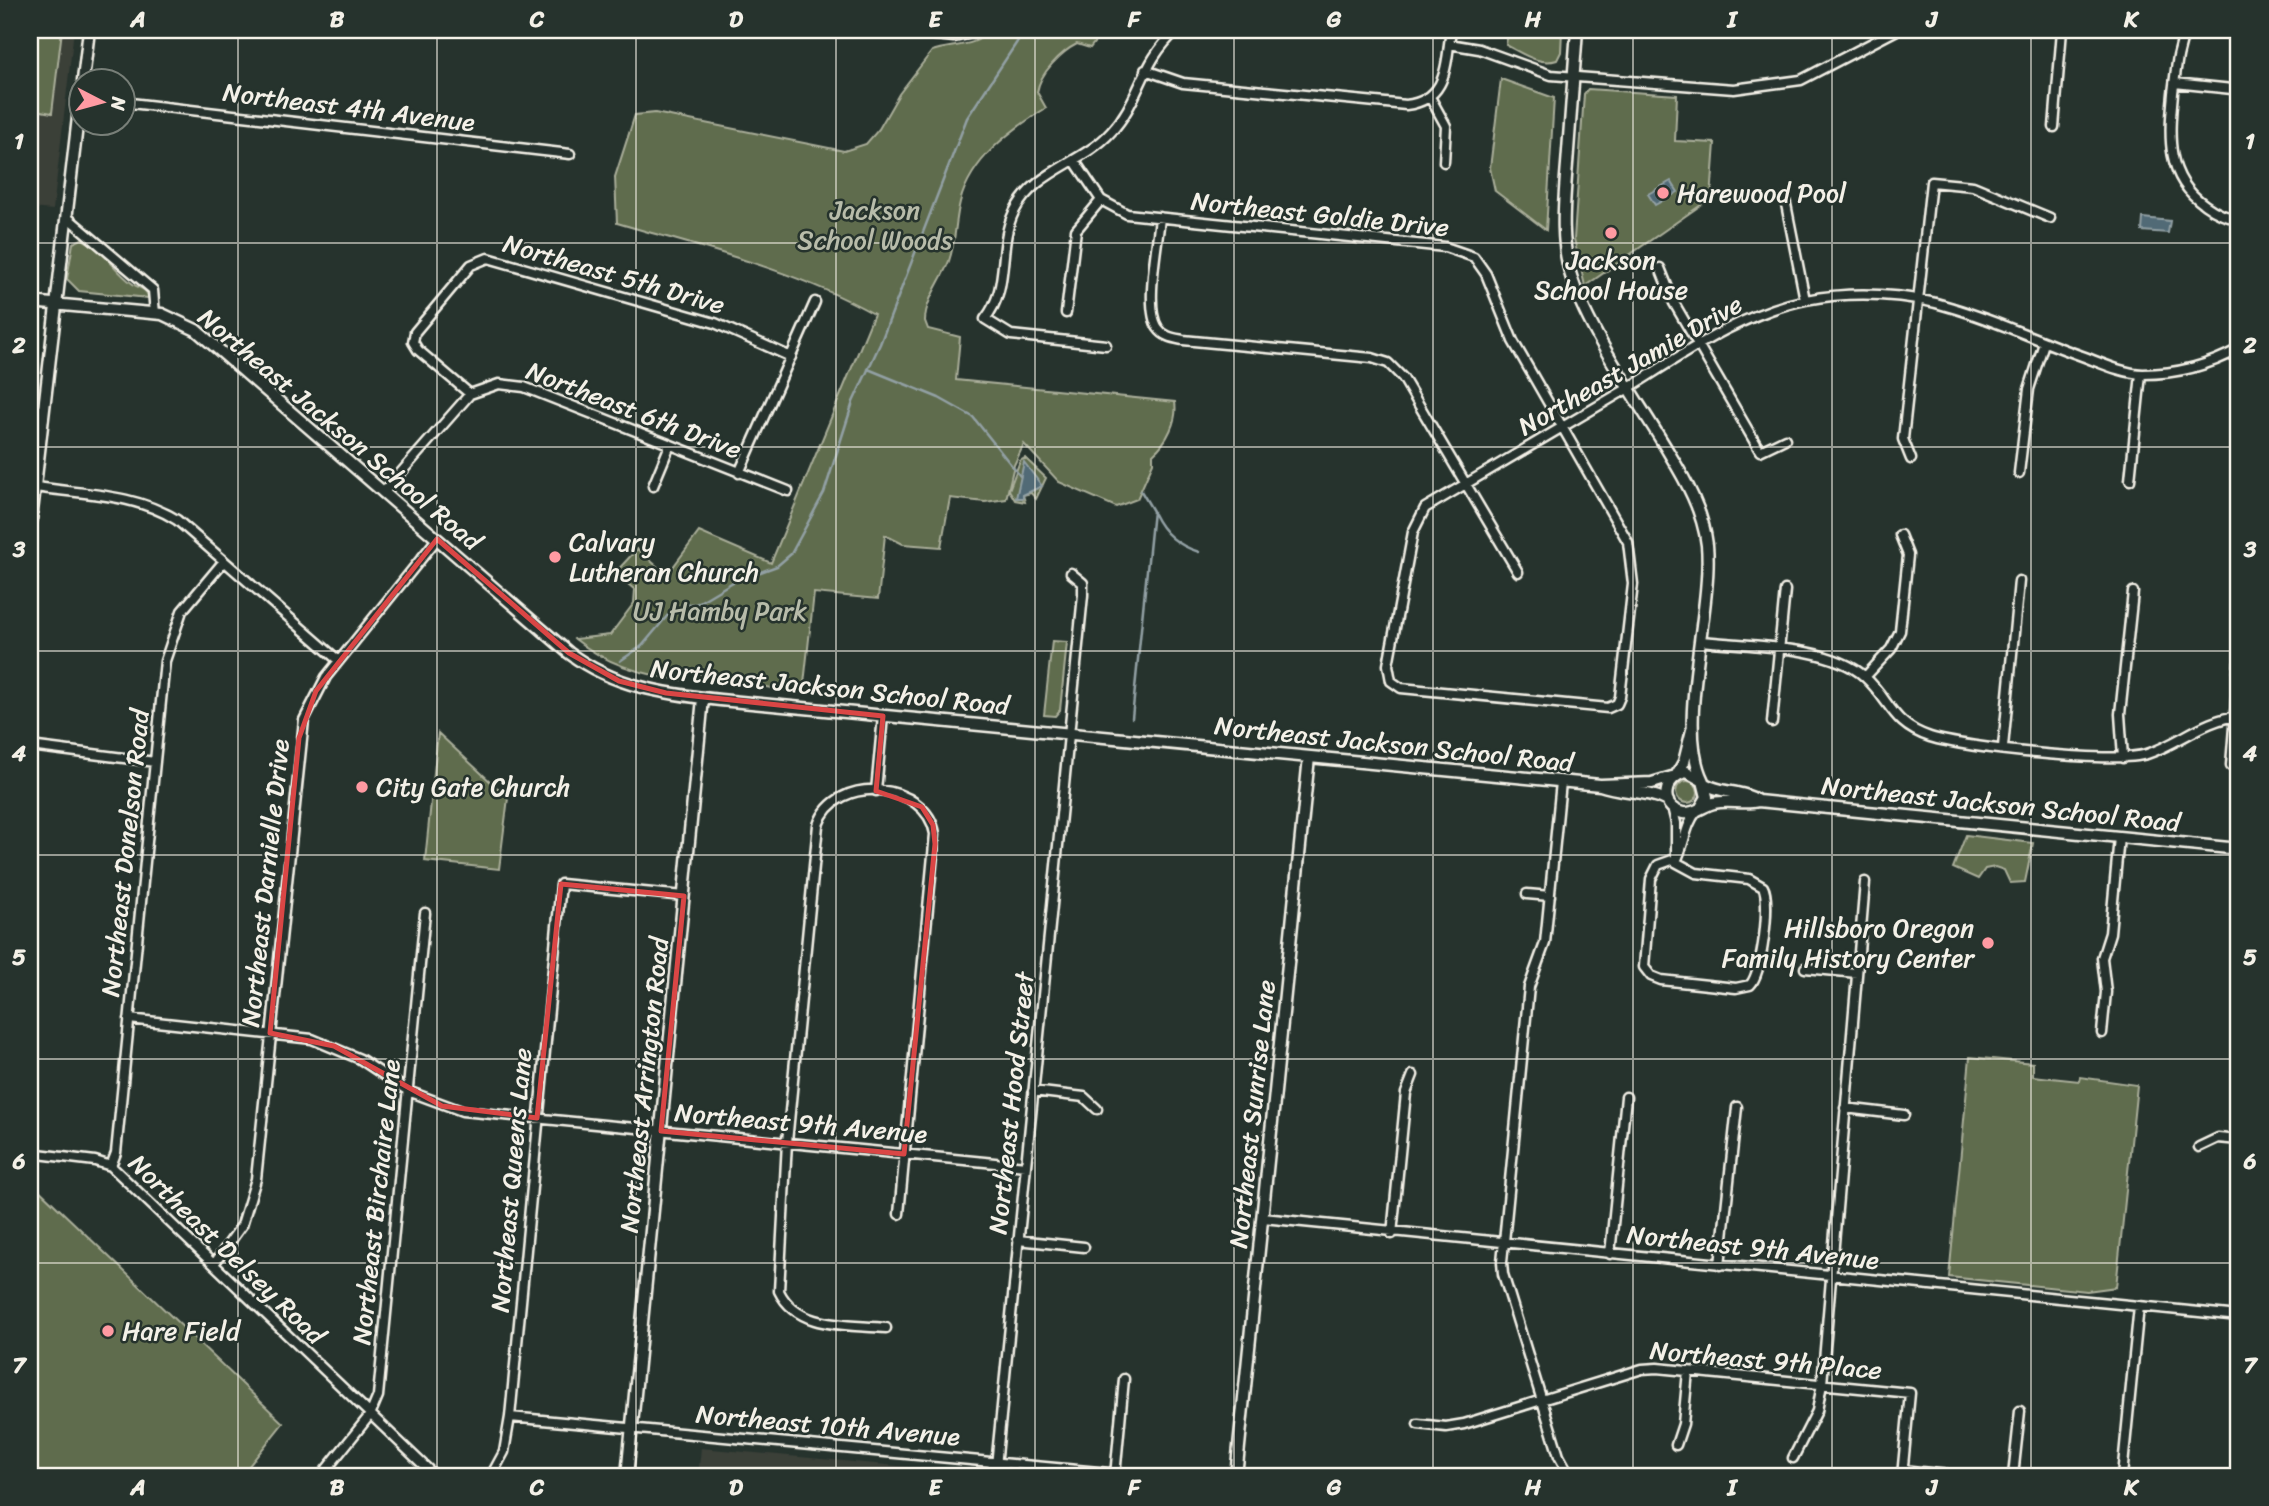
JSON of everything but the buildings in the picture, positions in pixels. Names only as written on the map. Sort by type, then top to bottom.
[{"type":"street","points":[[85,66],[89,30]]},
{"type":"street","points":[[892,30],[954,37],[973,33]]},
{"type":"street","points":[[1106,345],[1011,335],[985,319],[1001,287],[1008,231],[1017,207],[1039,180],[1096,146],[1115,128],[1157,50],[1177,30]]},
{"type":"street","points":[[1145,70],[1182,83],[1413,104],[1430,97],[1446,75],[1451,30]]},
{"type":"street","points":[[1577,30],[1564,223],[1567,262],[1580,302],[1688,486],[1703,524],[1707,569],[1693,726],[1684,762],[1667,788],[1676,823],[1676,861]]},
{"type":"street","points":[[1449,44],[1479,49],[1539,72],[1573,78],[1758,88],[1801,80],[1897,30]]},
{"type":"street","points":[[2054,127],[2062,30]]},
{"type":"street","points":[[2186,30],[2178,49],[2169,136],[2173,165],[2185,187],[2202,203],[2224,216],[2239,219]]},
{"type":"street","points":[[2175,83],[2232,89],[2239,93]]},
{"type":"street","points":[[1430,97],[1446,126],[1444,162]]},
{"type":"street","name":"Northeast 4th Avenue","points":[[136,104],[570,154]]},
{"type":"street","points":[[30,528],[32,486],[57,304],[76,136]]},
{"type":"street","points":[[1066,313],[1076,230],[1101,200],[1074,160]]},
{"type":"street","points":[[1911,459],[1903,439],[1931,182],[1973,187],[2050,218]]},
{"type":"street","points":[[1785,199],[1805,300]]},
{"type":"street","name":"Northeast Goldie Drive","points":[[1101,200],[1127,214],[1445,247],[1466,252],[1486,274],[1513,341],[1619,523],[1631,551],[1633,584],[1622,691],[1617,704],[1603,708],[1401,688],[1391,681]]},
{"type":"street","points":[[67,217],[153,290],[155,314]]},
{"type":"street","points":[[1160,217],[1152,301],[1153,316],[1158,329],[1168,337],[1183,340],[1372,358],[1388,363],[1403,378],[1518,572]]},
{"type":"street","name":"Northeast 5th Drive","points":[[470,394],[418,350],[413,342],[415,332],[471,265],[488,258],[715,323],[791,357]]},
{"type":"street","points":[[1660,268],[1674,303],[1760,451],[1785,439]]},
{"type":"street","name":"Northeast Jamie Drive","points":[[1391,681],[1388,665],[1418,519],[1425,508],[1699,345],[1755,317],[1805,300],[1848,296],[1917,299],[1953,307],[2109,366],[2141,374],[2199,367],[2236,351]]},
{"type":"street","name":"Northeast Jackson School Road","points":[[30,302],[155,314],[182,321],[587,666],[603,675],[640,688],[704,698],[1600,786],[1616,791],[1651,794],[1670,804]]},
{"type":"street","points":[[739,473],[815,302]]},
{"type":"street","points":[[2019,473],[2028,394],[2045,343]]},
{"type":"street","points":[[2236,351],[2239,368]]},
{"type":"street","points":[[2130,480],[2141,374]]},
{"type":"street","name":"Northeast 6th Drive","points":[[470,394],[499,384],[524,387],[789,491]]},
{"type":"street","points":[[383,493],[470,394]]},
{"type":"street","points":[[653,486],[670,445]]},
{"type":"street","points":[[32,486],[115,496],[148,504],[177,520],[339,661]]},
{"type":"street","points":[[1865,677],[1891,649],[1900,631],[1908,555],[1900,535]]},
{"type":"street","name":"Northeast Darnielle Drive","points":[[214,1264],[236,1237],[253,1195],[299,738],[316,691],[437,539]]},
{"type":"street","name":"Northeast Donelson Road","points":[[111,1166],[116,1153],[165,661],[170,642],[191,597],[224,561]]},
{"type":"street","name":"Northeast Hood Street","points":[[995,1476],[1083,595],[1083,583],[1071,573]]},
{"type":"street","points":[[2003,747],[2019,581]]},
{"type":"street","points":[[1772,722],[1785,590]]},
{"type":"street","points":[[2123,758],[2120,714],[2133,592]]},
{"type":"street","points":[[1701,641],[1812,654],[1844,665],[1865,677],[1887,708],[1906,725],[1929,736],[1956,743],[2123,758],[2152,751],[2211,722],[2237,716]]},
{"type":"street","points":[[2231,765],[2237,716],[2239,663]]},
{"type":"street","name":"Northeast Arrington Road","points":[[627,1476],[704,698]]},
{"type":"street","points":[[876,791],[883,716]]},
{"type":"street","points":[[1676,861],[1683,848],[1689,824],[1707,797],[1697,764],[1693,726]]},
{"type":"street","points":[[30,746],[155,762]]},
{"type":"street","name":"Northeast Sunrise Lane","points":[[1236,1476],[1309,757]]},
{"type":"street","points":[[1675,776],[1693,774],[1704,782]]},
{"type":"street","name":"Northeast Jackson School Road","points":[[1600,786],[1618,782],[1652,783],[1675,776]]},
{"type":"street","points":[[1561,782],[1544,949],[1529,987],[1503,1274],[1559,1456],[1570,1476]]},
{"type":"street","name":"Northeast Jackson School Road","points":[[1704,782],[1723,791],[1748,794],[1758,801]]},
{"type":"street","points":[[886,1328],[814,1321],[787,1307],[779,1290],[787,1142],[818,825],[825,808],[838,796],[855,792],[876,791],[914,801],[928,815],[935,834],[899,1214]]},
{"type":"street","name":"Northeast Jackson School Road","points":[[1698,810],[1722,802],[1747,804],[1758,801],[2239,849]]},
{"type":"street","points":[[1670,804],[1684,813],[1698,810]]},
{"type":"street","points":[[2102,1033],[2106,992],[2102,958],[2110,933],[2119,837]]},
{"type":"street","points":[[1665,861],[1676,861],[1696,873],[1749,879],[1766,892],[1759,972],[1750,985],[1736,988],[1661,980],[1651,976],[1644,967],[1653,872],[1665,861]]},
{"type":"street","points":[[1793,1458],[1817,1411],[1822,1384],[1865,881]]},
{"type":"street","name":"Northeast Queens Lane","points":[[491,1476],[504,1452],[510,1417],[561,884],[684,896]]},
{"type":"street","points":[[1527,894],[1550,896]]},
{"type":"street","name":"Northeast Birchaire Lane","points":[[321,1476],[370,1415],[378,1396],[425,913]]},
{"type":"street","points":[[1805,968],[1857,973]]},
{"type":"street","name":"Northeast 9th Avenue","points":[[129,1019],[295,1035],[334,1046],[360,1059],[408,1091],[442,1106],[462,1111],[1026,1167]]},
{"type":"street","points":[[1392,1234],[1406,1093],[1413,1075]]},
{"type":"street","points":[[1034,1091],[1084,1097],[1097,1109]]},
{"type":"street","points":[[1610,1254],[1626,1097]]},
{"type":"street","points":[[1720,1265],[1737,1107]]},
{"type":"street","points":[[1846,1108],[1905,1115]]},
{"type":"street","points":[[2199,1147],[2218,1138],[2239,1140]]},
{"type":"street","name":"Northeast Delsey Road","points":[[30,1153],[95,1161],[111,1166],[435,1476]]},
{"type":"street","name":"Northeast 9th Avenue","points":[[1263,1218],[1392,1234],[2239,1316]]},
{"type":"street","points":[[1018,1240],[1084,1247]]},
{"type":"street","points":[[2122,1476],[2139,1306]]},
{"type":"street","name":"Northeast 9th Place","points":[[1418,1424],[1446,1427],[1464,1424],[1642,1369],[1822,1384],[1910,1393],[1902,1473]]},
{"type":"street","points":[[1676,1445],[1683,1424],[1688,1371]]},
{"type":"street","points":[[1116,1475],[1124,1379]]},
{"type":"street","points":[[2013,1476],[2020,1411]]},
{"type":"street","name":"Northeast 10th Avenue","points":[[510,1417],[1142,1476]]},
{"type":"street","points":[[1902,1473],[1959,1476]]},
{"type":"highlighted area","points":[[437,539],[569,653],[619,681],[666,693],[883,716],[876,791],[922,807],[933,825],[935,844],[904,1154],[661,1131],[684,896],[561,884],[537,1118],[442,1106],[334,1046],[270,1033],[299,738],[316,691]]},
{"type":"shaded area","points":[[30,30],[74,30],[70,66],[66,66],[66,99],[53,210],[30,208]]},
{"type":"shaded area","points":[[701,1448],[930,1469],[930,1476],[698,1476]]},
{"type":"green space","points":[[30,30],[62,30],[52,113],[30,109]]},
{"type":"green space","name":"Jackson School Woods","points":[[988,30],[1104,30],[1090,48],[1077,44],[1052,64],[1042,78],[1037,92],[1046,108],[1006,136],[973,172],[960,202],[949,261],[931,298],[925,321],[928,329],[960,337],[956,380],[1175,402],[1175,416],[1170,430],[1153,454],[1153,463],[1137,499],[1116,507],[1059,482],[1024,444],[1014,465],[1006,499],[985,502],[950,498],[941,547],[903,544],[885,535],[878,599],[814,593],[803,693],[754,685],[755,680],[687,672],[685,680],[655,676],[627,668],[587,648],[575,639],[610,635],[634,603],[635,590],[615,573],[637,549],[667,575],[699,532],[771,563],[874,314],[844,298],[781,272],[617,223],[615,177],[635,115],[655,113],[844,151],[866,144],[932,51],[971,43]]},
{"type":"green space","points":[[1508,30],[1562,30],[1561,52],[1557,60],[1537,60],[1506,45]]},
{"type":"green space","points":[[1501,79],[1554,98],[1546,230],[1495,191],[1490,168]]},
{"type":"green space","points":[[1588,89],[1677,95],[1675,141],[1715,143],[1711,198],[1585,286],[1574,239],[1584,94]]},
{"type":"green space","points":[[82,239],[96,248],[126,279],[144,290],[149,298],[79,291],[67,279],[73,243]]},
{"type":"green space","points":[[1025,458],[1046,478],[1036,499],[1031,493],[1023,495],[1025,502],[1015,500],[1009,490],[1020,461]]},
{"type":"green space","points":[[1052,641],[1067,642],[1060,710],[1055,716],[1044,715]]},
{"type":"green space","points":[[438,733],[508,798],[499,869],[425,861]]},
{"type":"green space","points":[[1683,781],[1691,781],[1698,788],[1698,796],[1691,803],[1683,803],[1676,796],[1676,788]]},
{"type":"green space","points":[[1966,835],[2033,843],[2025,882],[2010,883],[2004,870],[1995,867],[1985,869],[1978,879],[1953,868]]},
{"type":"green space","points":[[1970,1057],[2033,1063],[2033,1076],[2079,1081],[2080,1077],[2137,1085],[2116,1287],[2087,1291],[1949,1277]]},
{"type":"green space","name":"Hare Field","points":[[30,1166],[36,1167],[34,1185],[283,1423],[241,1476],[30,1476]]},
{"type":"water","name":"Harewood Pool","points":[[1671,181],[1678,192],[1655,205],[1648,194]]},
{"type":"water","points":[[2143,218],[2170,221],[2168,233],[2142,231]]},
{"type":"water","points":[[1024,462],[1042,486],[1023,495],[1023,498],[1016,498]]},
{"type":"waterway","points":[[620,661],[642,646],[668,615],[686,604],[696,604],[733,582],[777,566],[791,554],[824,493],[853,402],[880,344],[967,118],[1025,30]]},
{"type":"waterway","points":[[868,369],[939,398],[973,417],[1020,476]]},
{"type":"waterway","points":[[1132,718],[1153,511],[1141,491]]},
{"type":"waterway","points":[[1154,514],[1172,538],[1199,552]]},
{"type":"place","name":"Harewood Pool","points":[[1663,193]]},
{"type":"place","name":"Jackson School House","points":[[1611,233]]},
{"type":"place","name":"Calvary Lutheran Church","points":[[555,557]]},
{"type":"place","name":"City Gate Church","points":[[362,787]]},
{"type":"place","name":"Hillsboro Oregon Family History Center","points":[[1988,943]]},
{"type":"place","name":"Hare Field","points":[[108,1331]]},
{"type":"park label","name":"UJ Hamby Park","points":[[720,611]]}]
